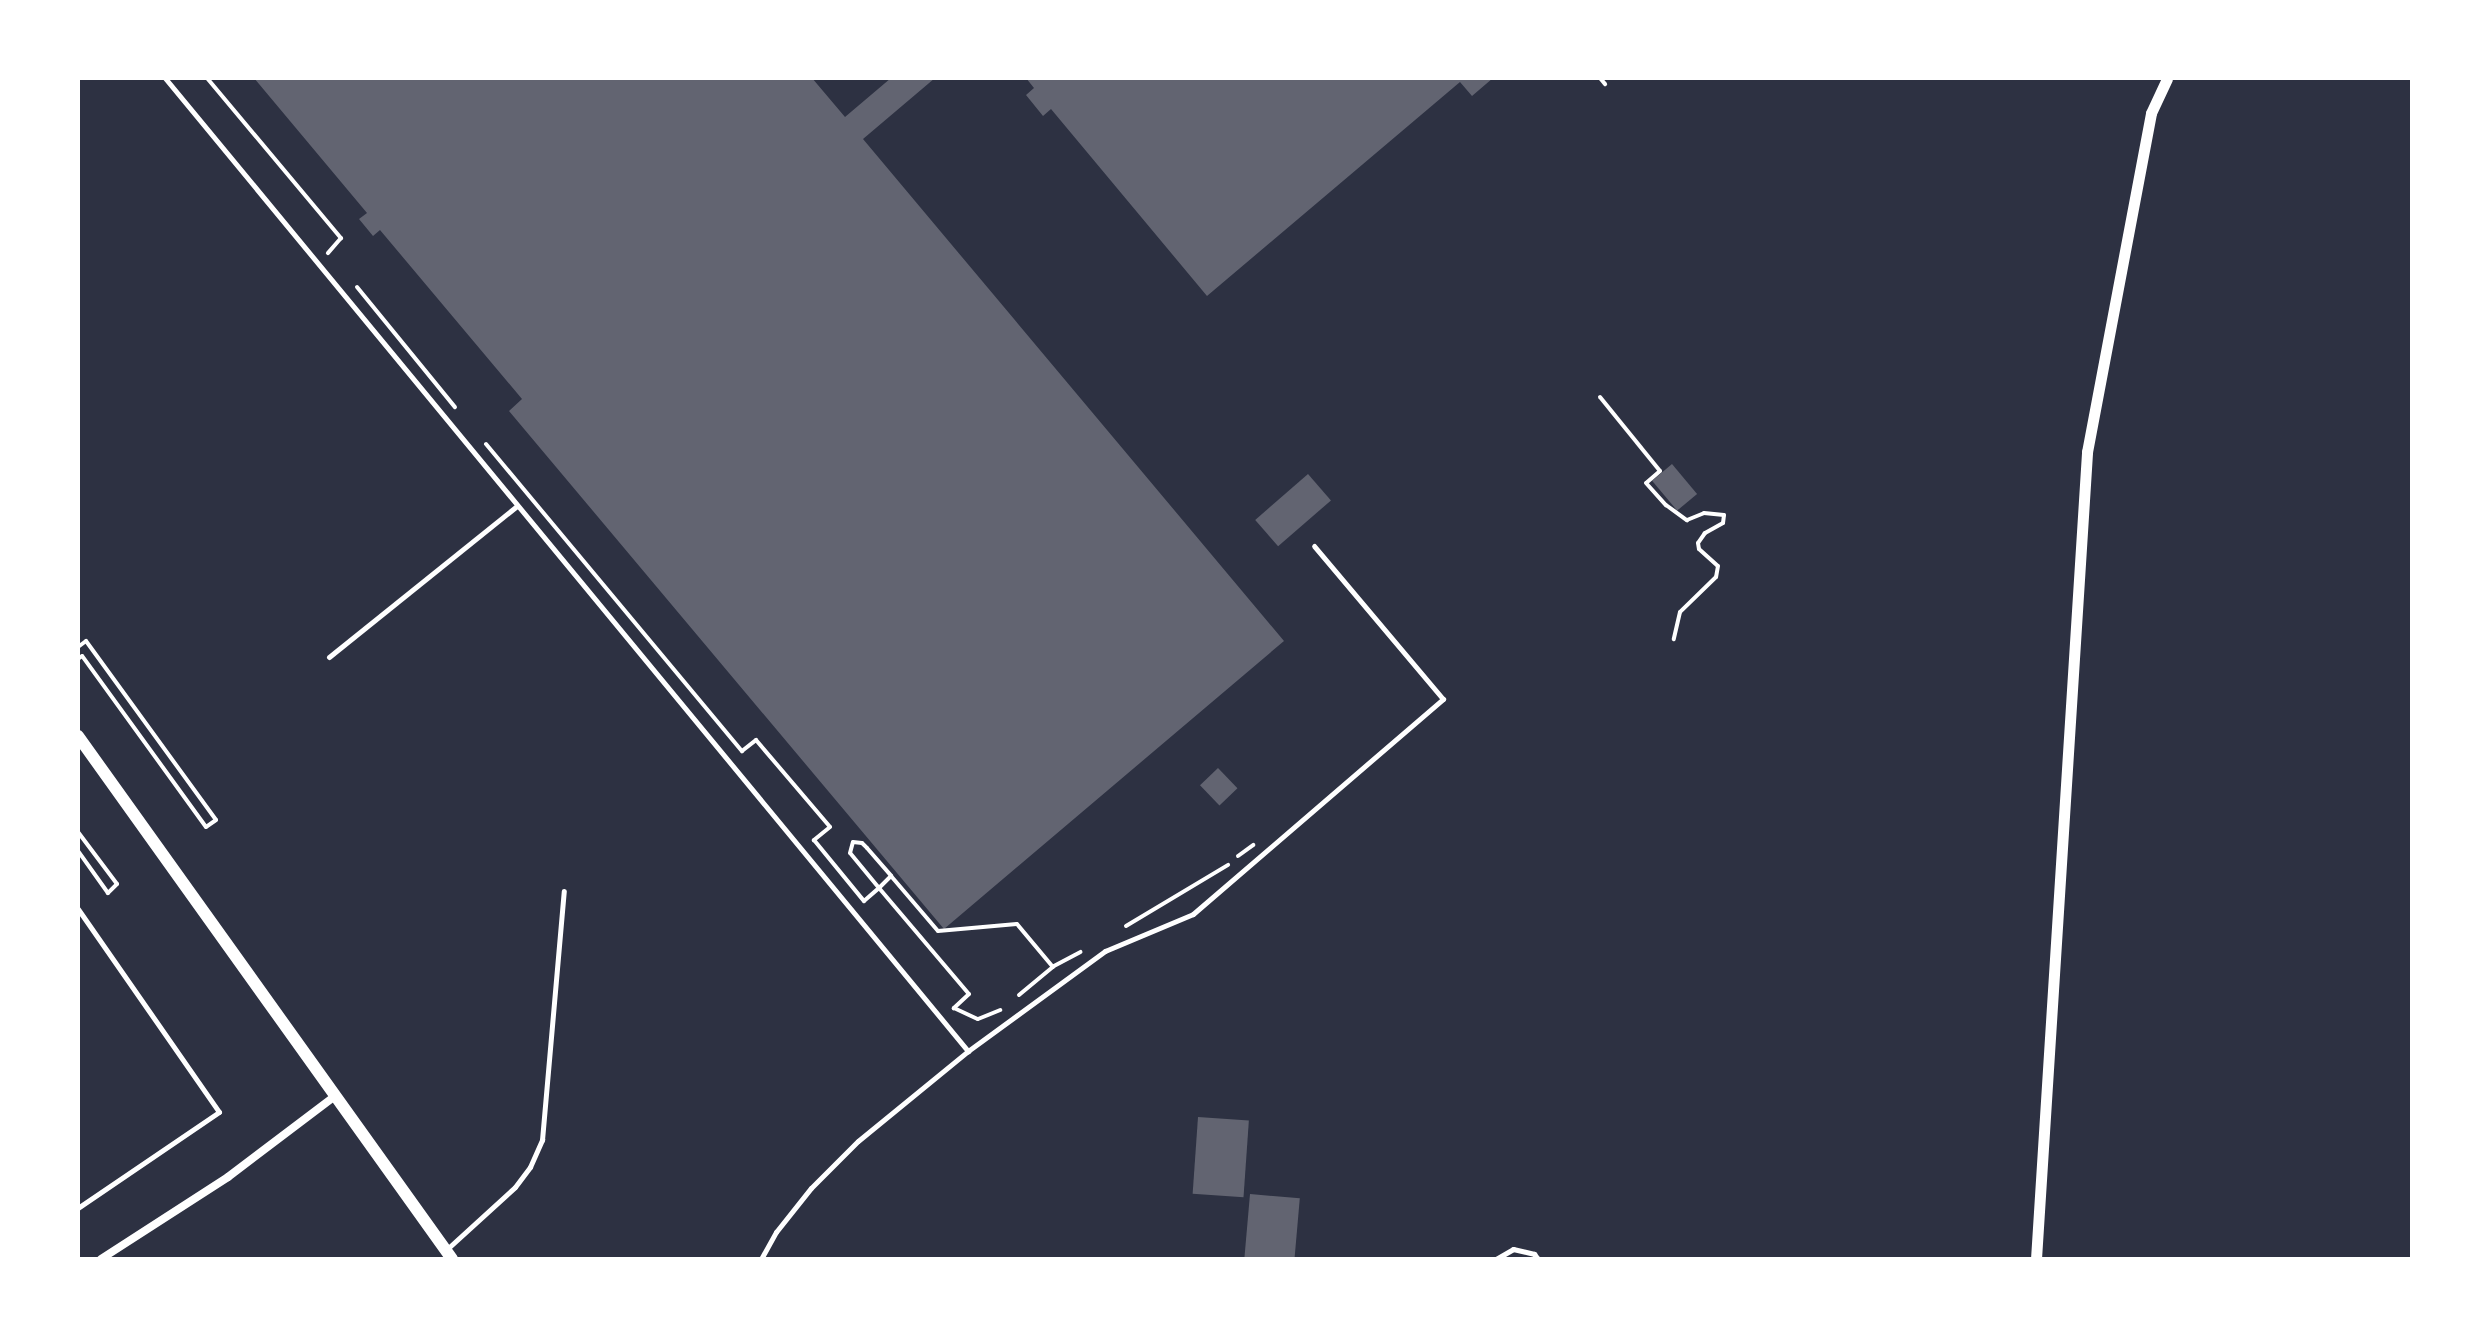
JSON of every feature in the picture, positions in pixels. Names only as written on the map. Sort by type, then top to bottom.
[{"type":"main road","points":[[78,736],[448,1255]]},
{"type":"street","points":[[2036,1259],[2087,452],[2151,113],[2167,78]]},
{"type":"street","points":[[101,1259],[228,1177],[335,1096]]},
{"type":"lane","points":[[165,78],[968,1051]]},
{"type":"lane","points":[[329,657],[517,506]]},
{"type":"lane","points":[[761,1259],[776,1232],[811,1188],[858,1141],[968,1051],[1105,951],[1193,914],[1443,699],[1314,546]]},
{"type":"lane","points":[[448,1255],[515,1187],[530,1167],[542,1140],[564,891]]},
{"type":"lane","points":[[78,909],[219,1112],[78,1208]]},
{"type":"lane","points":[[1496,1259],[1513,1249],[1534,1254],[1538,1259]]},
{"type":"path","points":[[207,78],[341,238],[327,252],[337,263]]},
{"type":"path","points":[[1600,78],[1605,84]]},
{"type":"path","points":[[356,287],[459,411]]},
{"type":"path","points":[[1600,397],[1660,471],[1646,483],[1666,505],[1687,520],[1704,513],[1724,515],[1723,523],[1705,533],[1698,543],[1699,549],[1718,566],[1716,577],[1680,612],[1674,639]]},
{"type":"path","points":[[477,434],[742,751],[756,740],[830,827],[814,840],[864,901],[891,876]]},
{"type":"path","points":[[78,647],[86,641],[216,820],[206,827],[80,658]]},
{"type":"path","points":[[78,832],[117,884],[108,893],[78,851]]},
{"type":"path","points":[[1115,932],[1229,864],[1248,846],[1279,840]]},
{"type":"path","points":[[1004,1008],[978,1019],[954,1008],[969,994],[850,853],[853,842],[862,843],[938,931],[1017,924],[1053,967]]},
{"type":"path","points":[[1014,1000],[1053,967],[1091,946]]},
{"type":"building","points":[[254,78],[812,78],[845,117],[891,78],[935,78],[863,139],[1284,641],[944,929],[509,411],[522,399],[380,230],[373,236],[359,219],[367,213]]},
{"type":"building","points":[[1026,78],[1493,78],[1472,96],[1460,82],[1207,296],[1051,109],[1043,116],[1026,95],[1034,88]]},
{"type":"building","points":[[1672,464],[1697,494],[1677,511],[1652,481]]},
{"type":"building","points":[[1308,474],[1331,500],[1278,546],[1255,520]]},
{"type":"building","points":[[1218,768],[1237,788],[1219,806],[1200,785]]},
{"type":"building","points":[[1198,1117],[1249,1121],[1244,1197],[1193,1194]]},
{"type":"building","points":[[1250,1194],[1300,1198],[1295,1259],[1244,1259]]}]
